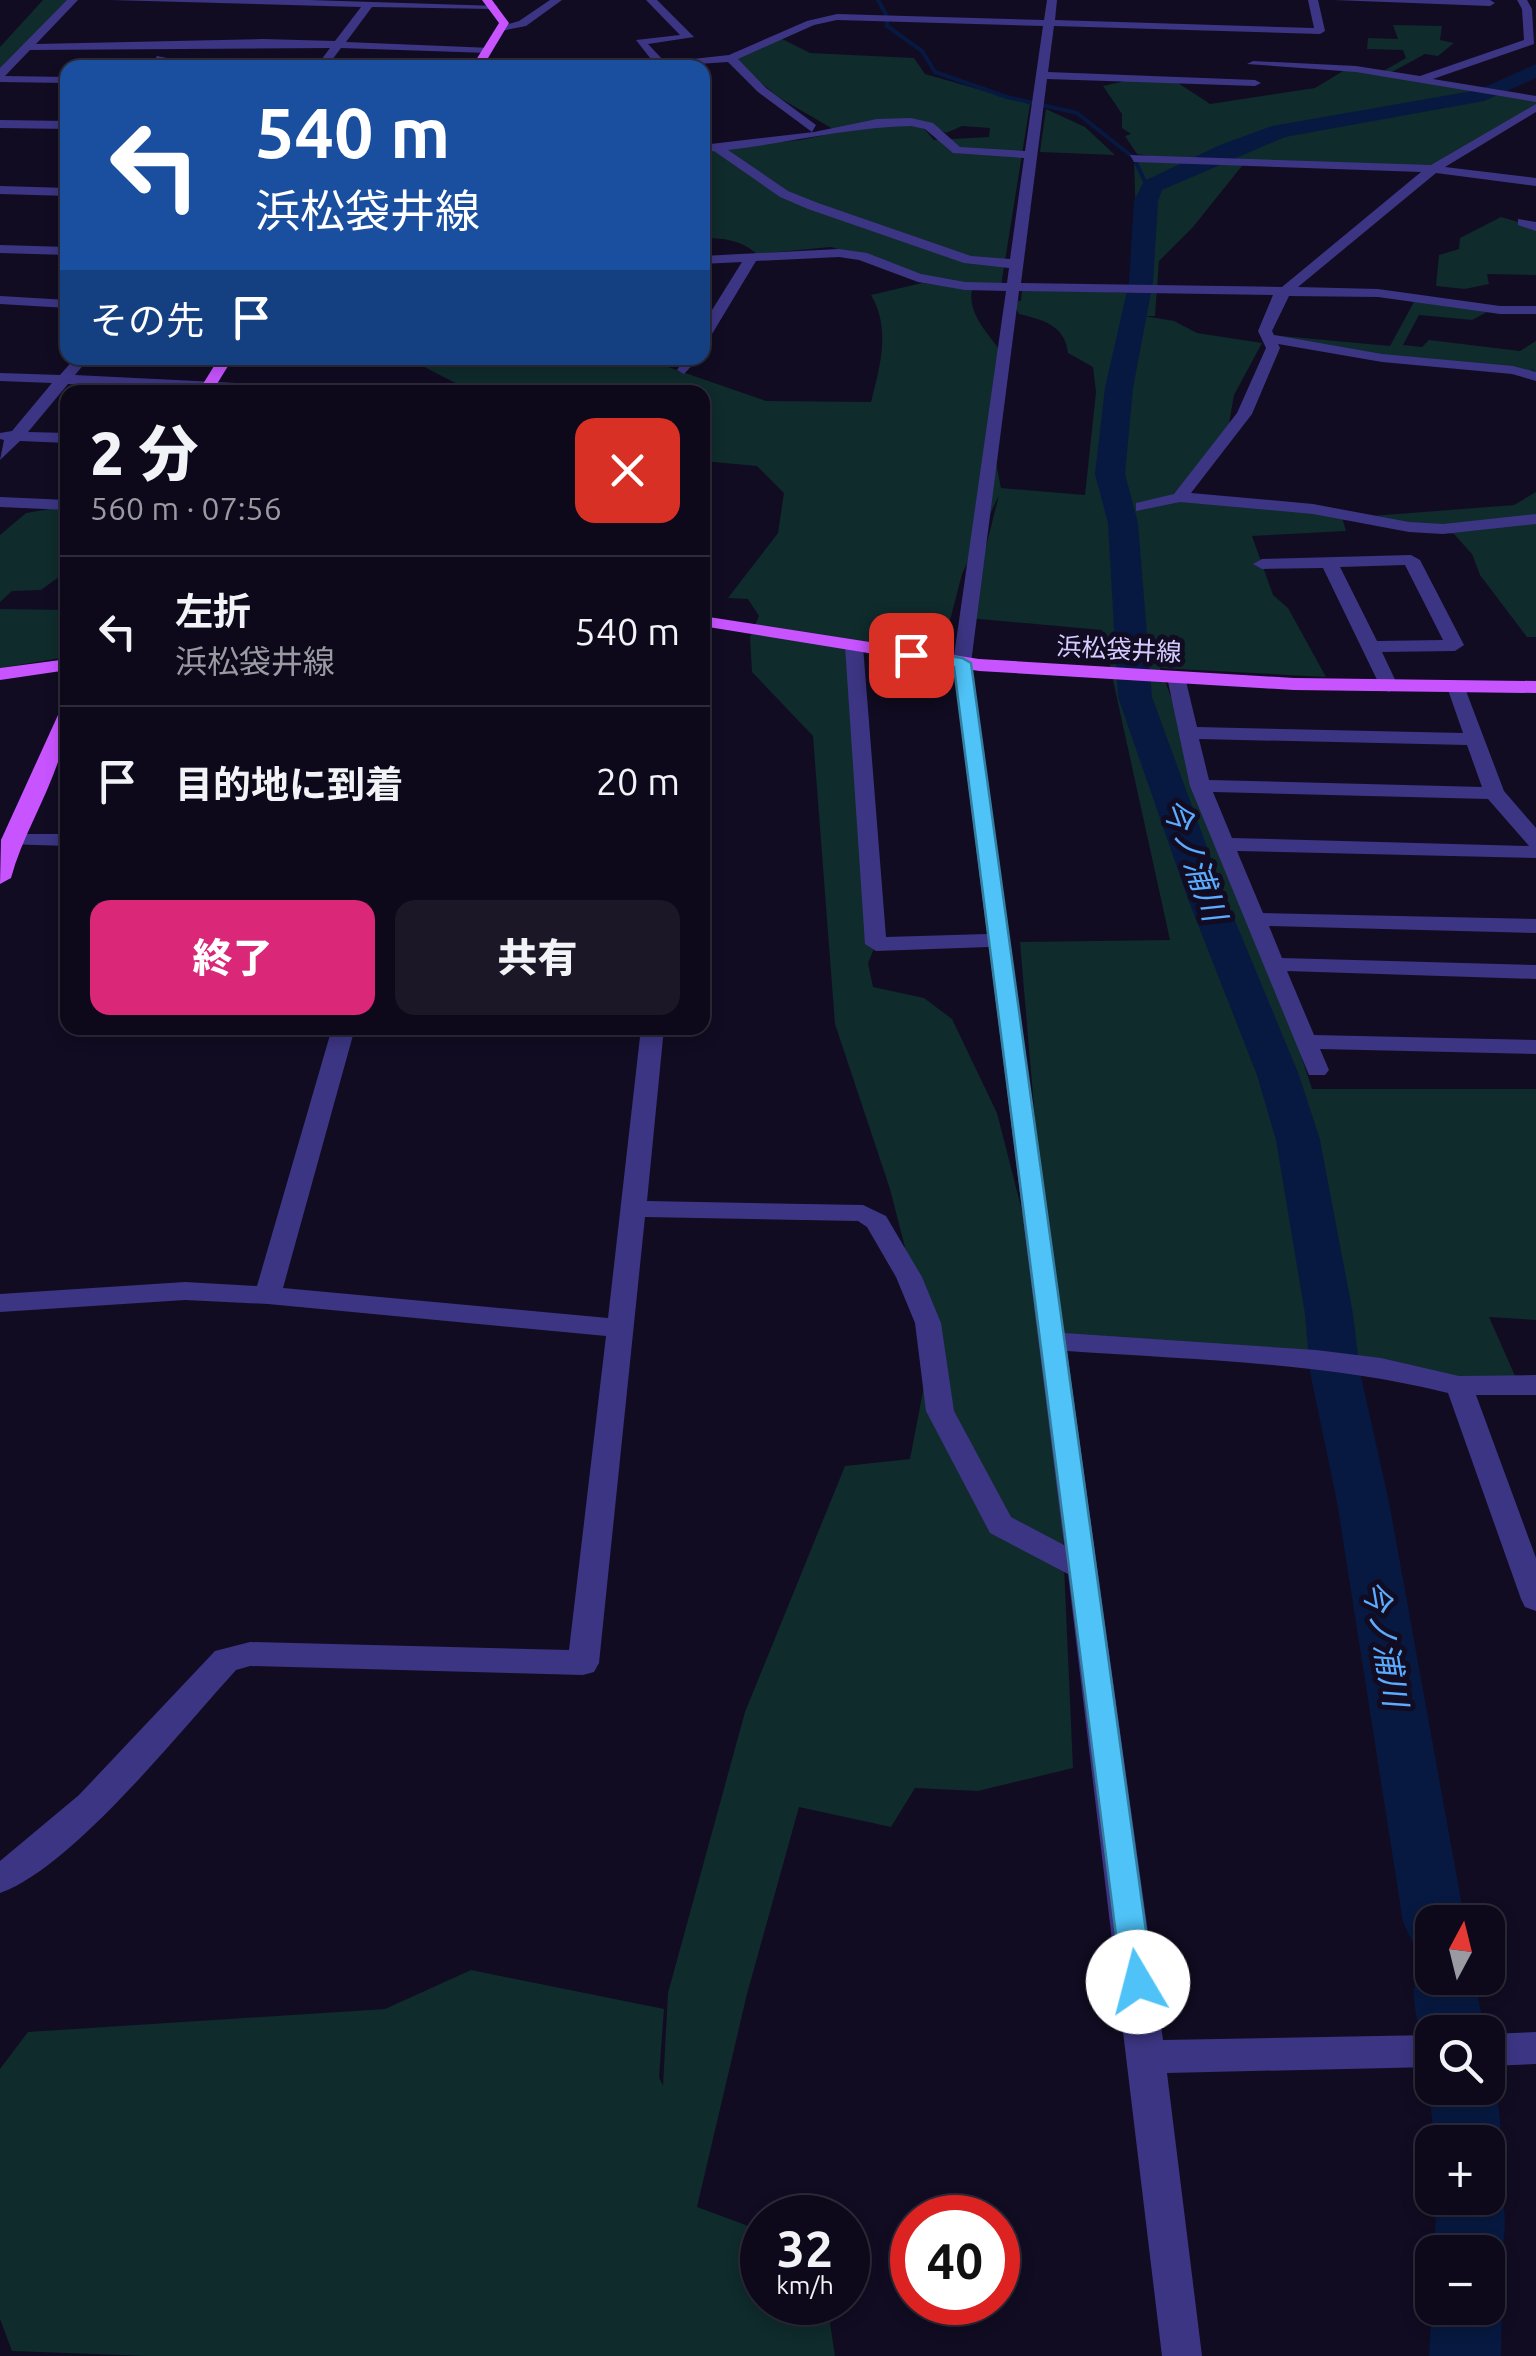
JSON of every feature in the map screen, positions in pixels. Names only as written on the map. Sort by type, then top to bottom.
[{"type":"main road","points":[[481,60],[502,28],[503,18],[490,3]]},
{"type":"main road","name":"浜松袋井線","points":[[710,621],[962,663],[1176,678],[1536,687]]},
{"type":"main road","points":[[0,674],[60,665]]},
{"type":"main road","points":[[0,874],[11,840],[60,747]]},
{"type":"street","points":[[0,77],[74,0]]},
{"type":"street","points":[[115,0],[490,3]]},
{"type":"street","points":[[502,28],[522,24],[558,0]]},
{"type":"street","points":[[651,0],[689,37],[640,42],[656,60]]},
{"type":"street","points":[[1052,0],[962,663],[1054,1341],[1182,2356]]},
{"type":"street","points":[[710,60],[731,58],[811,22],[837,17],[1320,31],[1313,0]]},
{"type":"street","points":[[1339,0],[1529,6],[1530,42],[1420,80]]},
{"type":"street","points":[[1470,0],[1490,3]]},
{"type":"street","points":[[326,60],[368,5]]},
{"type":"street","points":[[1248,29],[1257,98]]},
{"type":"street","points":[[26,47],[140,42],[488,50]]},
{"type":"street","points":[[731,58],[762,90],[812,128]]},
{"type":"street","points":[[1253,64],[1356,68],[1536,99]]},
{"type":"street","points":[[1041,74],[1255,83]]},
{"type":"street","points":[[0,77],[60,80]]},
{"type":"street","points":[[1180,498],[1244,414],[1273,348],[1265,331],[1278,298],[1433,170],[1536,107]]},
{"type":"street","points":[[710,149],[870,124],[911,122],[928,126],[957,150],[1031,154]]},
{"type":"street","points":[[0,124],[60,126]]},
{"type":"street","points":[[710,149],[784,194],[812,206],[968,260],[1015,264]]},
{"type":"street","points":[[1134,158],[1433,170],[1536,182]]},
{"type":"street","points":[[0,190],[60,192]]},
{"type":"street","points":[[0,249],[60,251]]},
{"type":"street","points":[[710,260],[838,252],[862,256],[941,283],[1012,288],[1378,292],[1500,310],[1536,310]]},
{"type":"street","points":[[710,327],[752,257]]},
{"type":"street","points":[[0,300],[60,304]]},
{"type":"street","points":[[1269,338],[1382,358],[1513,370],[1536,377]]},
{"type":"street","points":[[0,455],[8,436],[76,365]]},
{"type":"street","points":[[0,377],[154,385]]},
{"type":"street","points":[[8,436],[60,438]]},
{"type":"street","points":[[1142,507],[1180,498],[1313,509],[1409,527],[1443,529],[1536,519]]},
{"type":"street","points":[[0,502],[60,505]]},
{"type":"street","points":[[1262,564],[1411,560],[1456,645],[1372,647]]},
{"type":"street","points":[[1329,562],[1389,686]]},
{"type":"street","points":[[854,646],[876,944],[997,940]]},
{"type":"street","points":[[1176,678],[1200,786],[1317,1070]]},
{"type":"street","points":[[1456,687],[1494,793],[1536,841]]},
{"type":"street","points":[[1186,733],[1475,740]]},
{"type":"street","points":[[1200,786],[1494,793]]},
{"type":"street","points":[[11,840],[60,840]]},
{"type":"street","points":[[1224,844],[1536,852]]},
{"type":"street","points":[[1255,919],[1536,926]]},
{"type":"street","points":[[1274,964],[1536,972]]},
{"type":"street","points":[[268,1295],[340,1035]]},
{"type":"street","points":[[0,1879],[30,1859],[83,1811],[226,1660],[250,1654],[583,1664],[652,1035]]},
{"type":"street","points":[[1306,1042],[1536,1048]]},
{"type":"street","points":[[632,1209],[863,1212],[877,1222],[909,1277],[928,1323],[940,1411],[1000,1525],[1083,1568]]},
{"type":"street","points":[[0,1303],[185,1291],[268,1295],[620,1328]]},
{"type":"street","points":[[1054,1341],[1316,1360],[1381,1368],[1459,1386],[1536,1385]]},
{"type":"street","points":[[1459,1386],[1536,1599]]},
{"type":"street","points":[[1505,2049],[1536,2048]]},
{"type":"street","points":[[1147,2058],[1415,2051]]},
{"type":"green space","points":[[43,0],[71,0],[0,74],[0,47]]},
{"type":"green space","points":[[1393,25],[1442,26],[1440,40],[1454,43],[1438,56],[1425,54],[1390,73],[1536,99],[1536,107],[1433,169],[1245,162],[1193,227],[1159,261],[1155,316],[1144,316],[1174,321],[1197,333],[1262,343],[1234,395],[1227,435],[1180,497],[1341,514],[1346,531],[1252,536],[1273,595],[1288,608],[1326,677],[1160,668],[1263,939],[1312,1089],[1536,1089],[1536,1320],[1489,1317],[1519,1385],[1459,1386],[1366,1360],[1054,1341],[1073,1768],[978,1791],[915,1788],[891,1827],[799,1807],[747,1994],[697,2207],[740,2223],[740,2325],[830,2325],[835,2356],[148,2356],[12,2351],[0,2319],[0,2069],[28,2032],[385,2009],[471,1970],[664,2009],[659,2077],[663,2086],[668,1993],[745,1712],[845,1466],[910,1459],[931,1349],[890,1189],[835,1024],[813,736],[752,672],[750,637],[759,616],[748,599],[728,598],[778,533],[784,493],[757,466],[710,462],[710,385],[459,385],[421,365],[662,365],[766,401],[871,402],[882,334],[871,295],[922,283],[972,290],[976,316],[1003,354],[992,443],[1001,488],[1085,495],[1096,392],[1093,367],[1068,353],[1058,330],[1019,314],[1011,300],[1021,301],[1022,290],[1138,293],[1134,158],[1157,157],[1137,154],[1125,136],[1131,134],[1122,128],[1122,114],[1103,86],[1138,78],[1175,81],[1210,104],[1315,88],[1348,68],[1380,73],[1406,58],[1403,50],[1367,49],[1368,38],[1398,39]],"holes":[[[999,495],[968,618],[1102,630],[1170,940],[1020,942],[1053,1332],[997,1113],[952,1019],[924,998],[873,987],[868,963],[876,944],[855,646],[940,659],[962,574]]]},
{"type":"green space","points":[[778,37],[810,53],[914,58],[925,74],[1030,104],[1001,286],[928,280],[890,263],[831,247],[757,254],[731,241],[710,238],[710,141],[717,149],[800,140],[879,124],[921,125],[934,140],[989,137],[990,128],[962,126],[946,133],[932,127],[905,121],[833,129],[778,97],[731,58]]},
{"type":"green space","points":[[1046,109],[1085,127],[1115,155],[1040,152]]},
{"type":"green space","points":[[1501,217],[1536,227],[1536,275],[1487,274],[1489,284],[1465,289],[1436,286],[1439,255],[1459,249],[1460,238]]},
{"type":"green space","points":[[1415,300],[1489,311],[1472,320],[1419,315],[1403,345],[1422,347],[1429,340],[1520,351],[1536,341],[1536,374],[1531,367],[1535,376],[1375,357],[1271,335],[1390,346]]},
{"type":"green space","points":[[1536,492],[1536,637],[1527,637],[1480,575],[1472,554],[1454,534],[1359,517],[1514,505]]},
{"type":"green space","points":[[60,507],[60,576],[41,590],[12,591],[0,602],[0,535],[26,513]]},
{"type":"green space","points":[[0,609],[60,610],[60,658],[0,668]]},
{"type":"waterway","points":[[878,0],[887,16],[887,26],[922,51],[935,72],[1007,97],[1077,113],[1134,158],[1144,180],[1152,186]]},
{"type":"waterway","name":"今ノ浦川","points":[[1431,1905],[1363,1502],[1335,1372],[1329,1314],[1298,1140],[1278,1075],[1207,899],[1135,697],[1123,523],[1110,474],[1119,388],[1141,282],[1146,201],[1152,186],[1228,150],[1280,131],[1484,95],[1536,70]]},
{"type":"waterway","name":"今ノ浦川","points":[[1446,1995],[1450,2015]]},
{"type":"waterway","name":"今ノ浦川","points":[[1464,2105],[1465,2125]]},
{"type":"waterway","name":"今ノ浦川","points":[[1470,2215],[1470,2235]]},
{"type":"waterway","name":"今ノ浦川","points":[[1465,2356],[1466,2325]]},
{"type":"route","points":[[911,655],[962,663],[1138,1982]]}]
